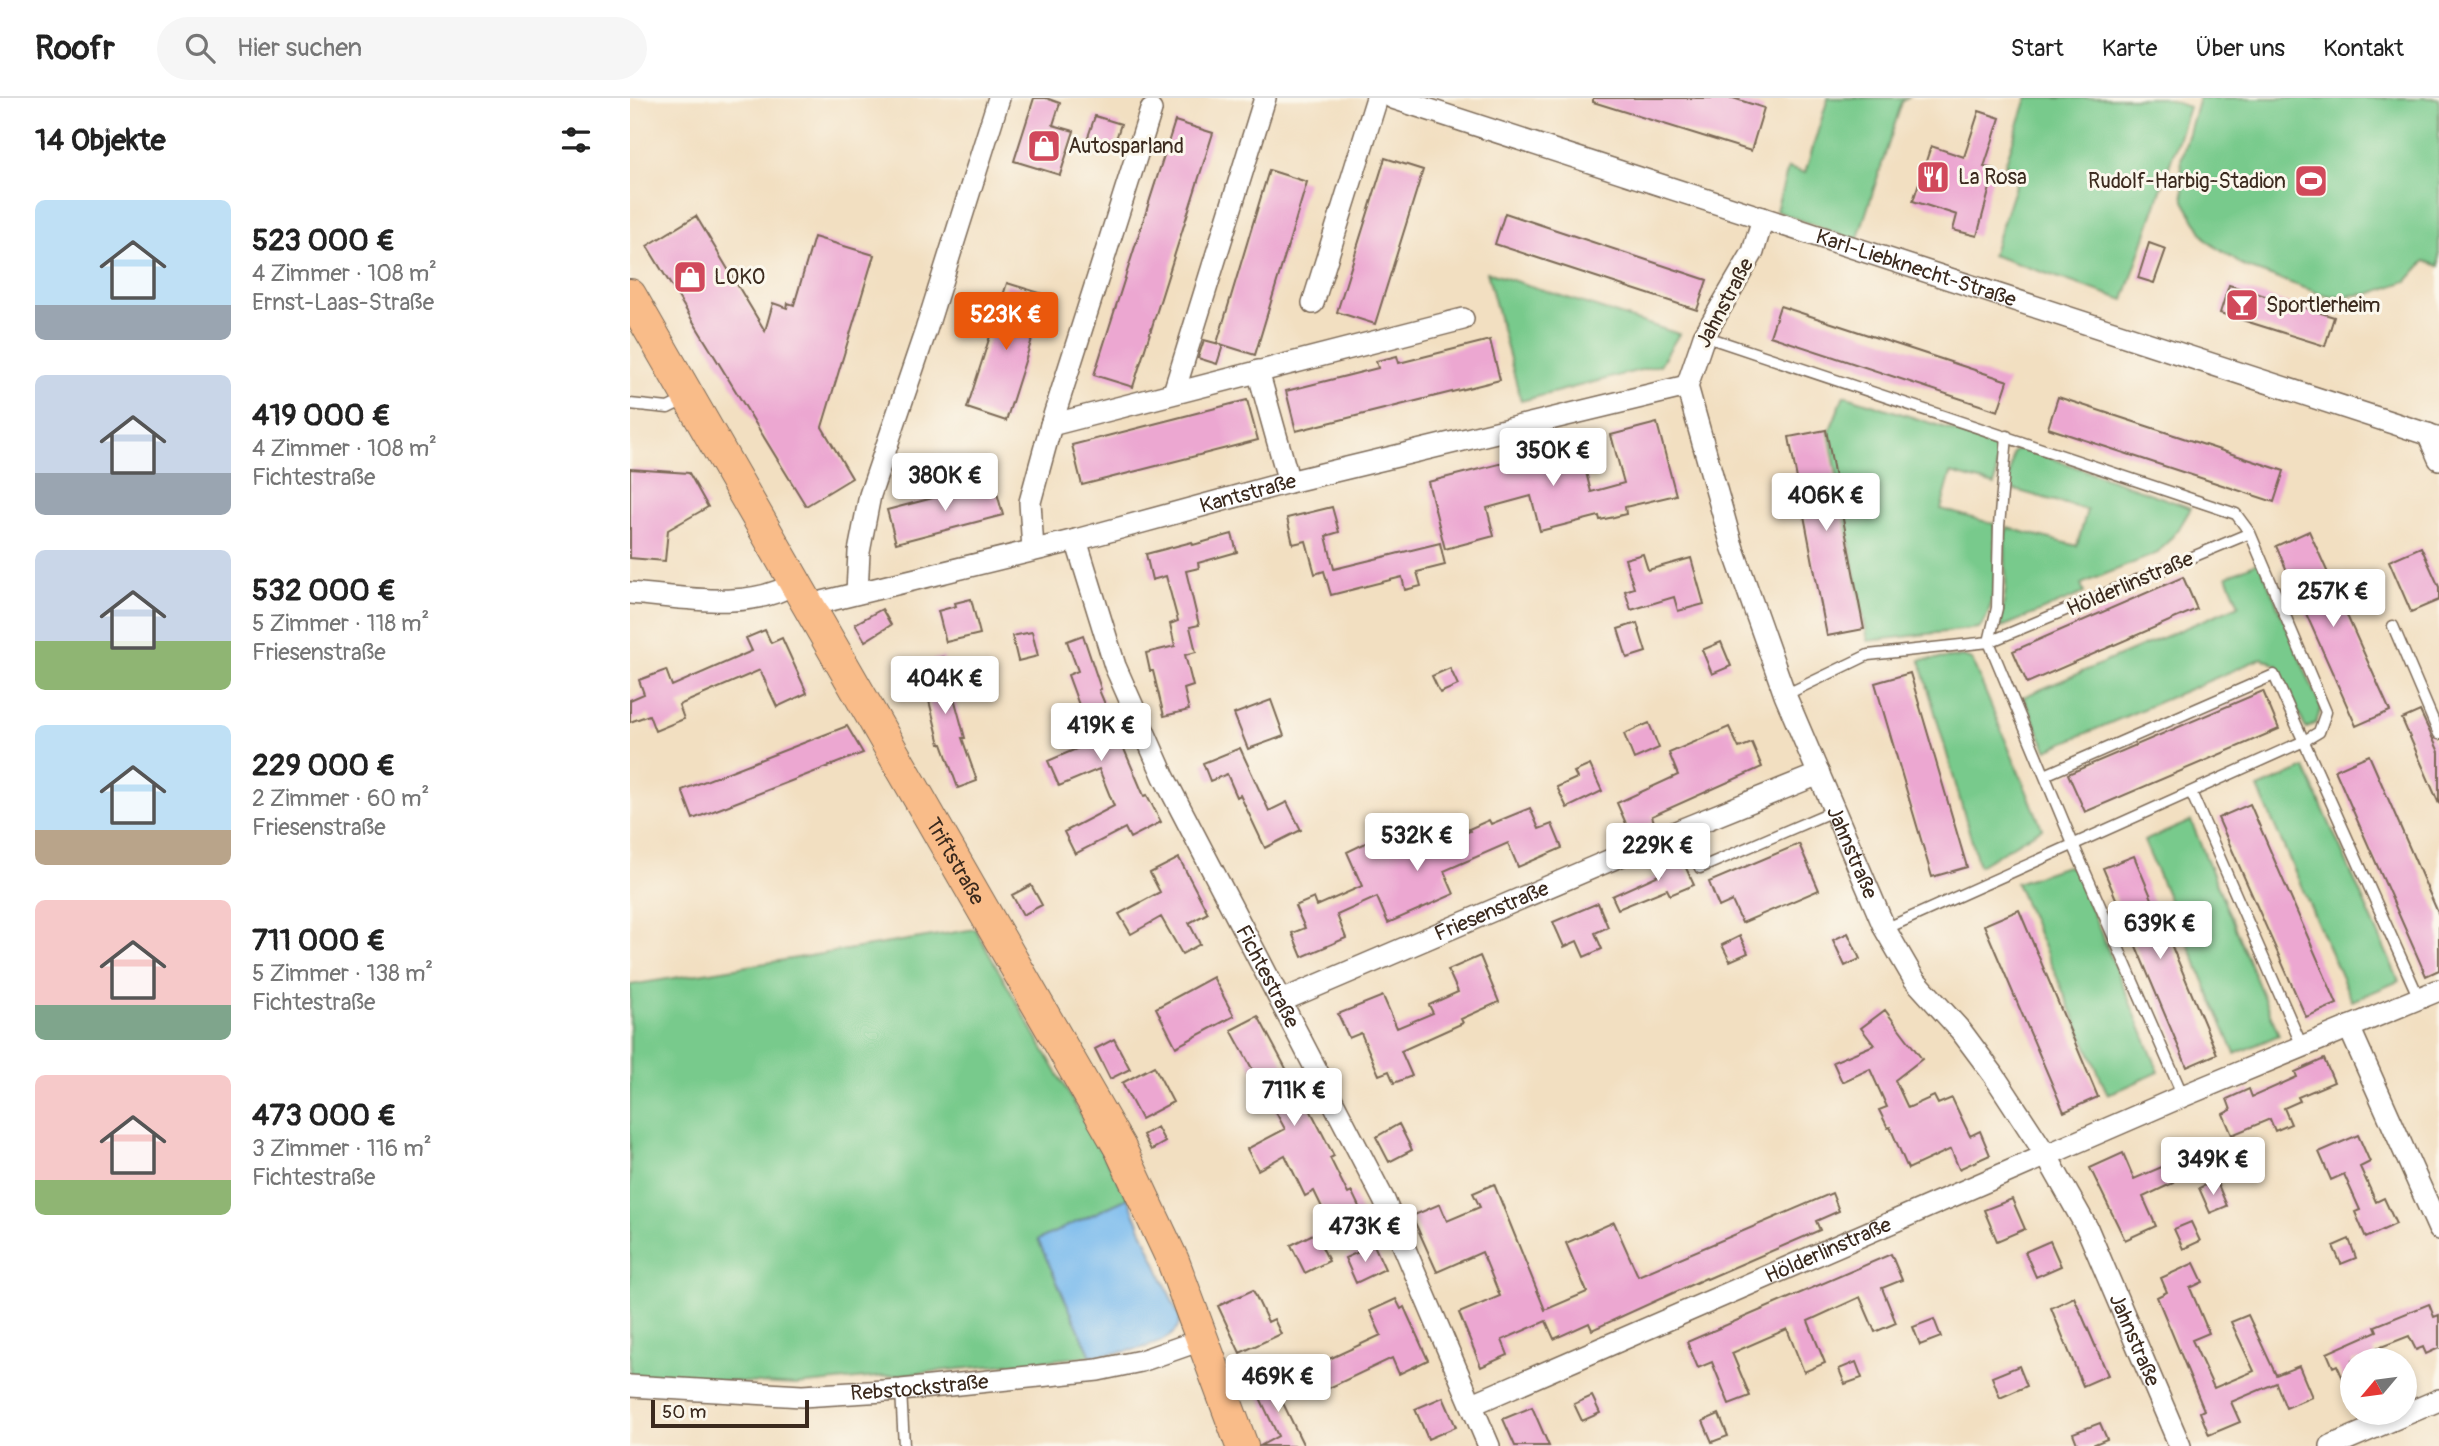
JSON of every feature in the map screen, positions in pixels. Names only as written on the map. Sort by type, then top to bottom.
[{"type":"main road","name":"Triftstraße","points":[[630,295],[1120,1148],[1168,1249],[1242,1446]]},
{"type":"street","points":[[857,593],[859,552],[870,495],[926,330],[999,98]]},
{"type":"street","points":[[1174,392],[1265,98]]},
{"type":"street","points":[[1313,303],[1377,98]]},
{"type":"street","name":"Karl-Liebknecht-Straße","points":[[1393,98],[2434,436]]},
{"type":"street","points":[[1033,550],[1030,502],[1051,425],[1151,110]]},
{"type":"street","name":"Jahnstraße","points":[[1763,218],[1753,252],[1704,336],[1687,386],[1732,546],[1785,695],[1885,929],[1914,979],[1961,1031],[2046,1155],[2087,1228],[2180,1446]]},
{"type":"street","points":[[1051,425],[1463,319]]},
{"type":"street","points":[[1258,370],[1289,482]]},
{"type":"street","name":"Kantstraße","points":[[630,593],[739,601],[781,593],[857,593],[1076,540],[1289,482],[1687,386]]},
{"type":"street","points":[[2434,436],[2439,459]]},
{"type":"street","name":"Fichtestraße","points":[[1076,540],[1115,666],[1164,778],[1384,1200],[1489,1446]]},
{"type":"street","name":"Friesenstraße","points":[[1281,1001],[1819,774]]},
{"type":"street","name":"Hölderlinstraße","points":[[1472,1404],[2183,1096],[2429,994]]},
{"type":"street","points":[[2349,1027],[2439,1229]]},
{"type":"street","name":"Rebstockstraße","points":[[630,1386],[802,1396],[901,1390],[1098,1370],[1141,1361],[1204,1339]]},
{"type":"street","points":[[2331,1446],[2439,1400]]},
{"type":"lane","points":[[1704,336],[2236,514],[2250,533],[2326,712],[2319,732],[2304,741],[1885,929]]},
{"type":"lane","points":[[630,404],[668,408],[690,397]]},
{"type":"lane","points":[[2007,436],[1999,526],[1997,608],[1989,642],[2073,844],[2183,1096]]},
{"type":"lane","name":"Hölderlinstraße","points":[[1785,695],[1868,655],[1989,642],[2250,533]]},
{"type":"lane","points":[[2393,626],[2439,734]]},
{"type":"lane","name":"Hölderlinstraße","points":[[2045,775],[2274,675],[2429,994]]},
{"type":"lane","points":[[2191,792],[2302,1046]]},
{"type":"lane","points":[[1683,830],[1700,868],[1833,811]]},
{"type":"lane","points":[[901,1390],[904,1446]]},
{"type":"green space","points":[[1828,98],[1908,98],[1902,102],[1857,241],[1776,211],[1788,168],[1805,173]]},
{"type":"green space","points":[[2027,98],[2163,98],[2189,107],[2124,300],[1992,255],[2020,171],[2005,165]]},
{"type":"green space","name":"Rudolf-Harbig-Stadion","points":[[2199,98],[2439,98],[2439,266],[2425,261],[2407,281],[2369,294],[2330,297],[2245,267],[2207,241],[2184,201],[2181,160]]},
{"type":"green space","points":[[1487,272],[1679,334],[1660,365],[1521,401]]},
{"type":"green space","points":[[1844,395],[1992,443],[1998,449],[1995,485],[1951,473],[1941,509],[1994,524],[1993,594],[1990,607],[1979,628],[1868,641],[1829,432]]},
{"type":"green space","points":[[2020,447],[2191,508],[2178,530],[2158,553],[2081,584],[2084,593],[2000,628],[2006,587],[2005,534],[2008,528],[2077,546],[2087,510],[2008,488],[2013,453]]},
{"type":"green space","points":[[2259,562],[2321,708],[2316,723],[2306,729],[2277,665],[2262,658],[2047,750],[2023,697],[2239,605],[2227,576]]},
{"type":"green space","points":[[1963,657],[1972,660],[2042,828],[1979,866],[1920,660]]},
{"type":"green space","points":[[2305,768],[2399,981],[2352,1001],[2258,788]]},
{"type":"green space","points":[[2191,821],[2279,1035],[2235,1054],[2144,841]]},
{"type":"green space","points":[[2066,866],[2074,868],[2159,1072],[2108,1095],[2016,883]]},
{"type":"green space","points":[[975,929],[1128,1198],[1038,1240],[1091,1356],[796,1385],[630,1376],[630,985]]},
{"type":"water","points":[[1128,1198],[1180,1319],[1177,1329],[1157,1343],[1129,1351],[1091,1356],[1038,1240]]},
{"type":"building","name":"Autosparland","points":[[1034,98],[1046,98],[1060,103],[1053,125],[1074,131],[1060,175],[1014,161]]},
{"type":"building","points":[[1593,98],[1733,98],[1764,108],[1751,151],[1593,102]]},
{"type":"building","points":[[1979,111],[2000,118],[1984,167],[1995,169],[1977,236],[1953,230],[1957,215],[1913,201],[1931,146],[1964,157]]},
{"type":"building","points":[[1095,116],[1121,124],[1113,148],[1087,140]]},
{"type":"building","points":[[1175,121],[1213,133],[1133,387],[1094,375]]},
{"type":"building","points":[[1385,158],[1423,170],[1375,324],[1337,312]]},
{"type":"building","points":[[1269,170],[1307,182],[1255,355],[1217,343]]},
{"type":"building","points":[[1505,213],[1707,280],[1697,310],[1495,244]]},
{"type":"building","points":[[696,216],[765,331],[773,303],[787,308],[788,303],[794,305],[814,237],[874,255],[822,427],[852,478],[806,506],[647,246]]},
{"type":"building","points":[[2149,243],[2166,249],[2154,283],[2138,278]]},
{"type":"building","points":[[1007,283],[1046,295],[1006,421],[967,408]]},
{"type":"building","points":[[2229,285],[2334,317],[2325,346],[2220,313]]},
{"type":"building","points":[[1780,306],[2008,381],[1998,411],[1770,336]]},
{"type":"building","points":[[1204,340],[1223,345],[1217,364],[1198,358]]},
{"type":"building","points":[[1490,340],[1500,380],[1296,431],[1286,391],[1378,368],[1376,361],[1397,356],[1399,363]]},
{"type":"building","points":[[2058,397],[2284,471],[2274,502],[2048,428]]},
{"type":"building","points":[[1247,400],[1258,440],[1082,485],[1072,445]]},
{"type":"building","points":[[1657,423],[1676,495],[1625,507],[1626,514],[1600,520],[1599,516],[1540,531],[1531,496],[1487,508],[1494,536],[1445,549],[1428,482],[1579,444],[1591,492],[1624,483],[1611,435]]},
{"type":"building","points":[[1826,430],[1864,629],[1827,636],[1789,437]]},
{"type":"building","points":[[630,469],[689,473],[708,507],[668,530],[665,561],[630,558]]},
{"type":"building","points":[[994,482],[1003,515],[896,543],[887,510]]},
{"type":"building","points":[[1332,507],[1339,532],[1326,536],[1334,569],[1440,543],[1445,565],[1417,572],[1421,586],[1405,590],[1402,577],[1331,595],[1324,571],[1315,574],[1306,541],[1293,544],[1287,518]]},
{"type":"building","points":[[2309,531],[2390,711],[2356,726],[2276,546]]},
{"type":"building","points":[[1232,534],[1237,552],[1198,563],[1199,568],[1186,571],[1199,625],[1190,627],[1196,652],[1185,655],[1193,686],[1184,689],[1189,710],[1164,716],[1146,653],[1175,646],[1170,624],[1178,621],[1166,576],[1152,580],[1146,554]]},
{"type":"building","points":[[2421,547],[2439,587],[2439,600],[2411,612],[2389,561]]},
{"type":"building","points":[[1643,554],[1648,570],[1691,558],[1704,604],[1678,611],[1674,597],[1631,610],[1625,591],[1634,588],[1625,559]]},
{"type":"building","points":[[2183,577],[2197,609],[2027,683],[2013,651]]},
{"type":"building","points":[[971,599],[980,634],[946,642],[938,611]]},
{"type":"building","points":[[882,609],[891,625],[865,641],[855,624]]},
{"type":"building","points":[[1637,623],[1646,652],[1627,658],[1618,629]]},
{"type":"building","points":[[765,630],[771,643],[782,638],[807,693],[777,707],[760,670],[679,705],[684,719],[655,731],[649,715],[630,722],[630,700],[644,694],[639,680],[666,670],[672,686],[752,651],[746,638]]},
{"type":"building","points":[[1032,632],[1038,656],[1018,661],[1012,636]]},
{"type":"building","points":[[1083,635],[1101,689],[1099,690],[1144,796],[1147,795],[1161,822],[1130,838],[1125,828],[1075,854],[1064,832],[1114,806],[1099,769],[1059,786],[1048,761],[1088,744],[1082,729],[1087,727],[1068,675],[1078,671],[1067,641]]},
{"type":"building","points":[[1721,642],[1731,666],[1712,674],[1702,650]]},
{"type":"building","points":[[943,657],[965,738],[962,738],[977,781],[958,788],[940,744],[926,689],[915,692],[909,666]]},
{"type":"building","points":[[1450,668],[1458,685],[1440,693],[1432,676]]},
{"type":"building","points":[[1910,673],[1967,867],[1932,877],[1875,683]]},
{"type":"building","points":[[2263,691],[2279,729],[2085,812],[2068,774]]},
{"type":"building","points":[[1271,700],[1284,736],[1248,749],[1234,714]]},
{"type":"building","points":[[2420,711],[2439,752],[2439,804],[2402,719]]},
{"type":"building","points":[[1649,723],[1659,748],[1634,759],[1624,734]]},
{"type":"building","points":[[847,726],[863,753],[693,819],[682,790]]},
{"type":"building","points":[[1729,727],[1739,748],[1752,743],[1762,767],[1652,816],[1654,822],[1630,833],[1617,803],[1678,775],[1669,753]]},
{"type":"building","points":[[1240,748],[1269,811],[1287,802],[1301,830],[1265,848],[1227,774],[1210,781],[1203,763]]},
{"type":"building","points":[[2369,755],[2439,915],[2439,970],[2426,976],[2335,770]]},
{"type":"building","points":[[1590,765],[1602,791],[1567,808],[1557,787],[1577,778],[1574,772]]},
{"type":"building","points":[[2250,804],[2337,1004],[2306,1017],[2218,818]]},
{"type":"building","points":[[1530,808],[1539,829],[1552,824],[1562,848],[1518,867],[1508,843],[1444,871],[1454,894],[1388,923],[1377,897],[1337,915],[1346,938],[1302,957],[1292,933],[1305,928],[1295,906],[1314,898],[1317,906],[1362,886],[1347,852],[1399,827],[1406,844],[1420,838],[1425,850],[1489,820],[1491,824]]},
{"type":"building","points":[[1799,844],[1819,890],[1742,923],[1732,901],[1719,907],[1709,882]]},
{"type":"building","points":[[1679,853],[1694,885],[1670,895],[1667,889],[1618,909],[1612,896],[1661,874],[1656,863]]},
{"type":"building","points":[[2134,856],[2217,1054],[2187,1067],[2103,868]]},
{"type":"building","points":[[1179,858],[1208,913],[1189,923],[1200,944],[1182,954],[1161,917],[1131,934],[1119,914],[1160,892],[1150,873]]},
{"type":"building","points":[[1031,885],[1042,905],[1023,915],[1012,895]]},
{"type":"building","points":[[1598,903],[1608,927],[1595,933],[1602,949],[1584,957],[1577,941],[1564,947],[1553,922]]},
{"type":"building","points":[[2019,910],[2098,1097],[2064,1112],[1984,925]]},
{"type":"building","points":[[1848,933],[1860,959],[1845,966],[1833,940]]},
{"type":"building","points":[[1740,936],[1748,953],[1730,961],[1722,945]]},
{"type":"building","points":[[1480,956],[1499,1002],[1461,1019],[1463,1023],[1401,1051],[1412,1076],[1394,1083],[1389,1071],[1379,1075],[1361,1033],[1349,1038],[1338,1014],[1383,996],[1397,1028],[1433,1013],[1429,1005],[1458,992],[1448,970]]},
{"type":"building","points":[[1213,977],[1234,1016],[1176,1047],[1156,1008]]},
{"type":"building","points":[[1885,1010],[1922,1059],[1895,1080],[1908,1108],[1934,1096],[1938,1104],[1952,1098],[1970,1136],[1980,1131],[1990,1155],[1959,1169],[1951,1149],[1908,1169],[1890,1127],[1888,1128],[1879,1110],[1887,1107],[1870,1069],[1842,1082],[1833,1062],[1874,1045],[1861,1028]]},
{"type":"building","points":[[1258,1016],[1334,1156],[1330,1158],[1348,1194],[1352,1192],[1362,1213],[1332,1228],[1314,1191],[1305,1196],[1285,1155],[1258,1170],[1247,1149],[1285,1129],[1231,1030]]},
{"type":"building","points":[[1114,1039],[1130,1069],[1110,1079],[1095,1049]]},
{"type":"building","points":[[2324,1059],[2334,1082],[2298,1097],[2300,1101],[2284,1108],[2291,1124],[2275,1131],[2270,1119],[2232,1135],[2223,1114],[2231,1110],[2227,1099],[2249,1089],[2252,1097],[2297,1077],[2295,1072]]},
{"type":"building","points":[[1154,1066],[1173,1102],[1141,1119],[1122,1083]]},
{"type":"building","points":[[1399,1124],[1412,1150],[1389,1162],[1376,1137]]},
{"type":"building","points":[[1157,1127],[1165,1142],[1151,1150],[1143,1135]]},
{"type":"building","points":[[2358,1135],[2370,1162],[2360,1167],[2376,1202],[2384,1198],[2396,1224],[2366,1238],[2355,1212],[2360,1210],[2344,1174],[2331,1180],[2319,1152]]},
{"type":"building","points":[[2123,1153],[2134,1179],[2164,1166],[2173,1183],[2143,1197],[2156,1226],[2125,1240],[2090,1168]]},
{"type":"building","points":[[2216,1180],[2227,1206],[2210,1213],[2199,1188]]},
{"type":"building","points":[[1494,1184],[1545,1310],[1587,1292],[1566,1243],[1614,1222],[1638,1276],[1832,1193],[1839,1211],[1816,1221],[1820,1230],[1592,1330],[1589,1323],[1554,1339],[1546,1321],[1502,1340],[1508,1355],[1481,1367],[1459,1313],[1500,1296],[1482,1252],[1437,1272],[1412,1216],[1440,1204],[1447,1221],[1480,1207],[1473,1193]]},
{"type":"building","points":[[2012,1199],[2025,1229],[1997,1241],[1984,1210]]},
{"type":"building","points":[[2191,1222],[2200,1241],[2183,1249],[2174,1229]]},
{"type":"building","points":[[1315,1233],[1329,1261],[1305,1273],[1291,1245]]},
{"type":"building","points":[[2349,1239],[2356,1258],[2341,1264],[2333,1246]]},
{"type":"building","points":[[2050,1241],[2061,1266],[2036,1277],[2025,1252]]},
{"type":"building","points":[[1374,1245],[1385,1269],[1356,1283],[1345,1258]]},
{"type":"building","points":[[1891,1254],[1902,1280],[1882,1288],[1896,1323],[1875,1332],[1860,1297],[1808,1321],[1825,1363],[1804,1372],[1787,1329],[1732,1353],[1750,1396],[1729,1404],[1712,1362],[1698,1368],[1687,1342]]},
{"type":"building","points":[[2194,1263],[2203,1282],[2190,1288],[2209,1333],[2192,1340],[2214,1388],[2254,1371],[2231,1322],[2248,1315],[2276,1375],[2299,1366],[2312,1397],[2286,1408],[2276,1383],[2231,1402],[2240,1422],[2209,1435],[2200,1412],[2204,1410],[2157,1297],[2167,1292],[2161,1278]]},
{"type":"building","points":[[1253,1290],[1268,1322],[1274,1319],[1281,1334],[1240,1353],[1218,1306]]},
{"type":"building","points":[[2074,1297],[2108,1375],[2083,1386],[2051,1308]]},
{"type":"building","points":[[1396,1299],[1401,1309],[1404,1307],[1428,1360],[1399,1374],[1392,1358],[1325,1390],[1314,1366],[1381,1335],[1370,1311]]},
{"type":"building","points":[[2429,1304],[2434,1317],[2439,1315],[2439,1348],[2426,1354],[2423,1347],[2415,1348],[2409,1336],[2378,1348],[2340,1348],[2340,1372],[2337,1365],[2333,1367],[2327,1353],[2377,1331],[2375,1326]]},
{"type":"building","points":[[1934,1319],[1941,1337],[1920,1345],[1913,1327]]},
{"type":"building","points":[[1856,1362],[1862,1378],[1845,1384],[1839,1369]]},
{"type":"building","points":[[2019,1366],[2027,1386],[2000,1398],[1992,1377]]},
{"type":"building","points":[[1275,1375],[1285,1395],[1280,1397],[1304,1446],[1260,1446],[1278,1436],[1254,1385]]},
{"type":"building","points":[[1592,1396],[1600,1413],[1582,1421],[1574,1404]]},
{"type":"building","points":[[1443,1397],[1456,1427],[1428,1439],[1415,1409]]},
{"type":"building","points":[[1532,1407],[1549,1446],[1515,1446],[1503,1419]]},
{"type":"building","points":[[1719,1414],[1728,1436],[1712,1442],[1703,1421]]},
{"type":"building","points":[[2100,1423],[2107,1439],[2090,1446],[2078,1446],[2073,1433]]},
{"type":"place","name":"Autosparland","points":[[1044,146]]},
{"type":"place","name":"La Rosa","points":[[1933,177]]},
{"type":"place","name":"Rudolf-Harbig-Stadion","points":[[2311,181]]},
{"type":"place","name":"LOKO","points":[[690,277]]},
{"type":"place","name":"Sportlerheim","points":[[2242,305]]}]
